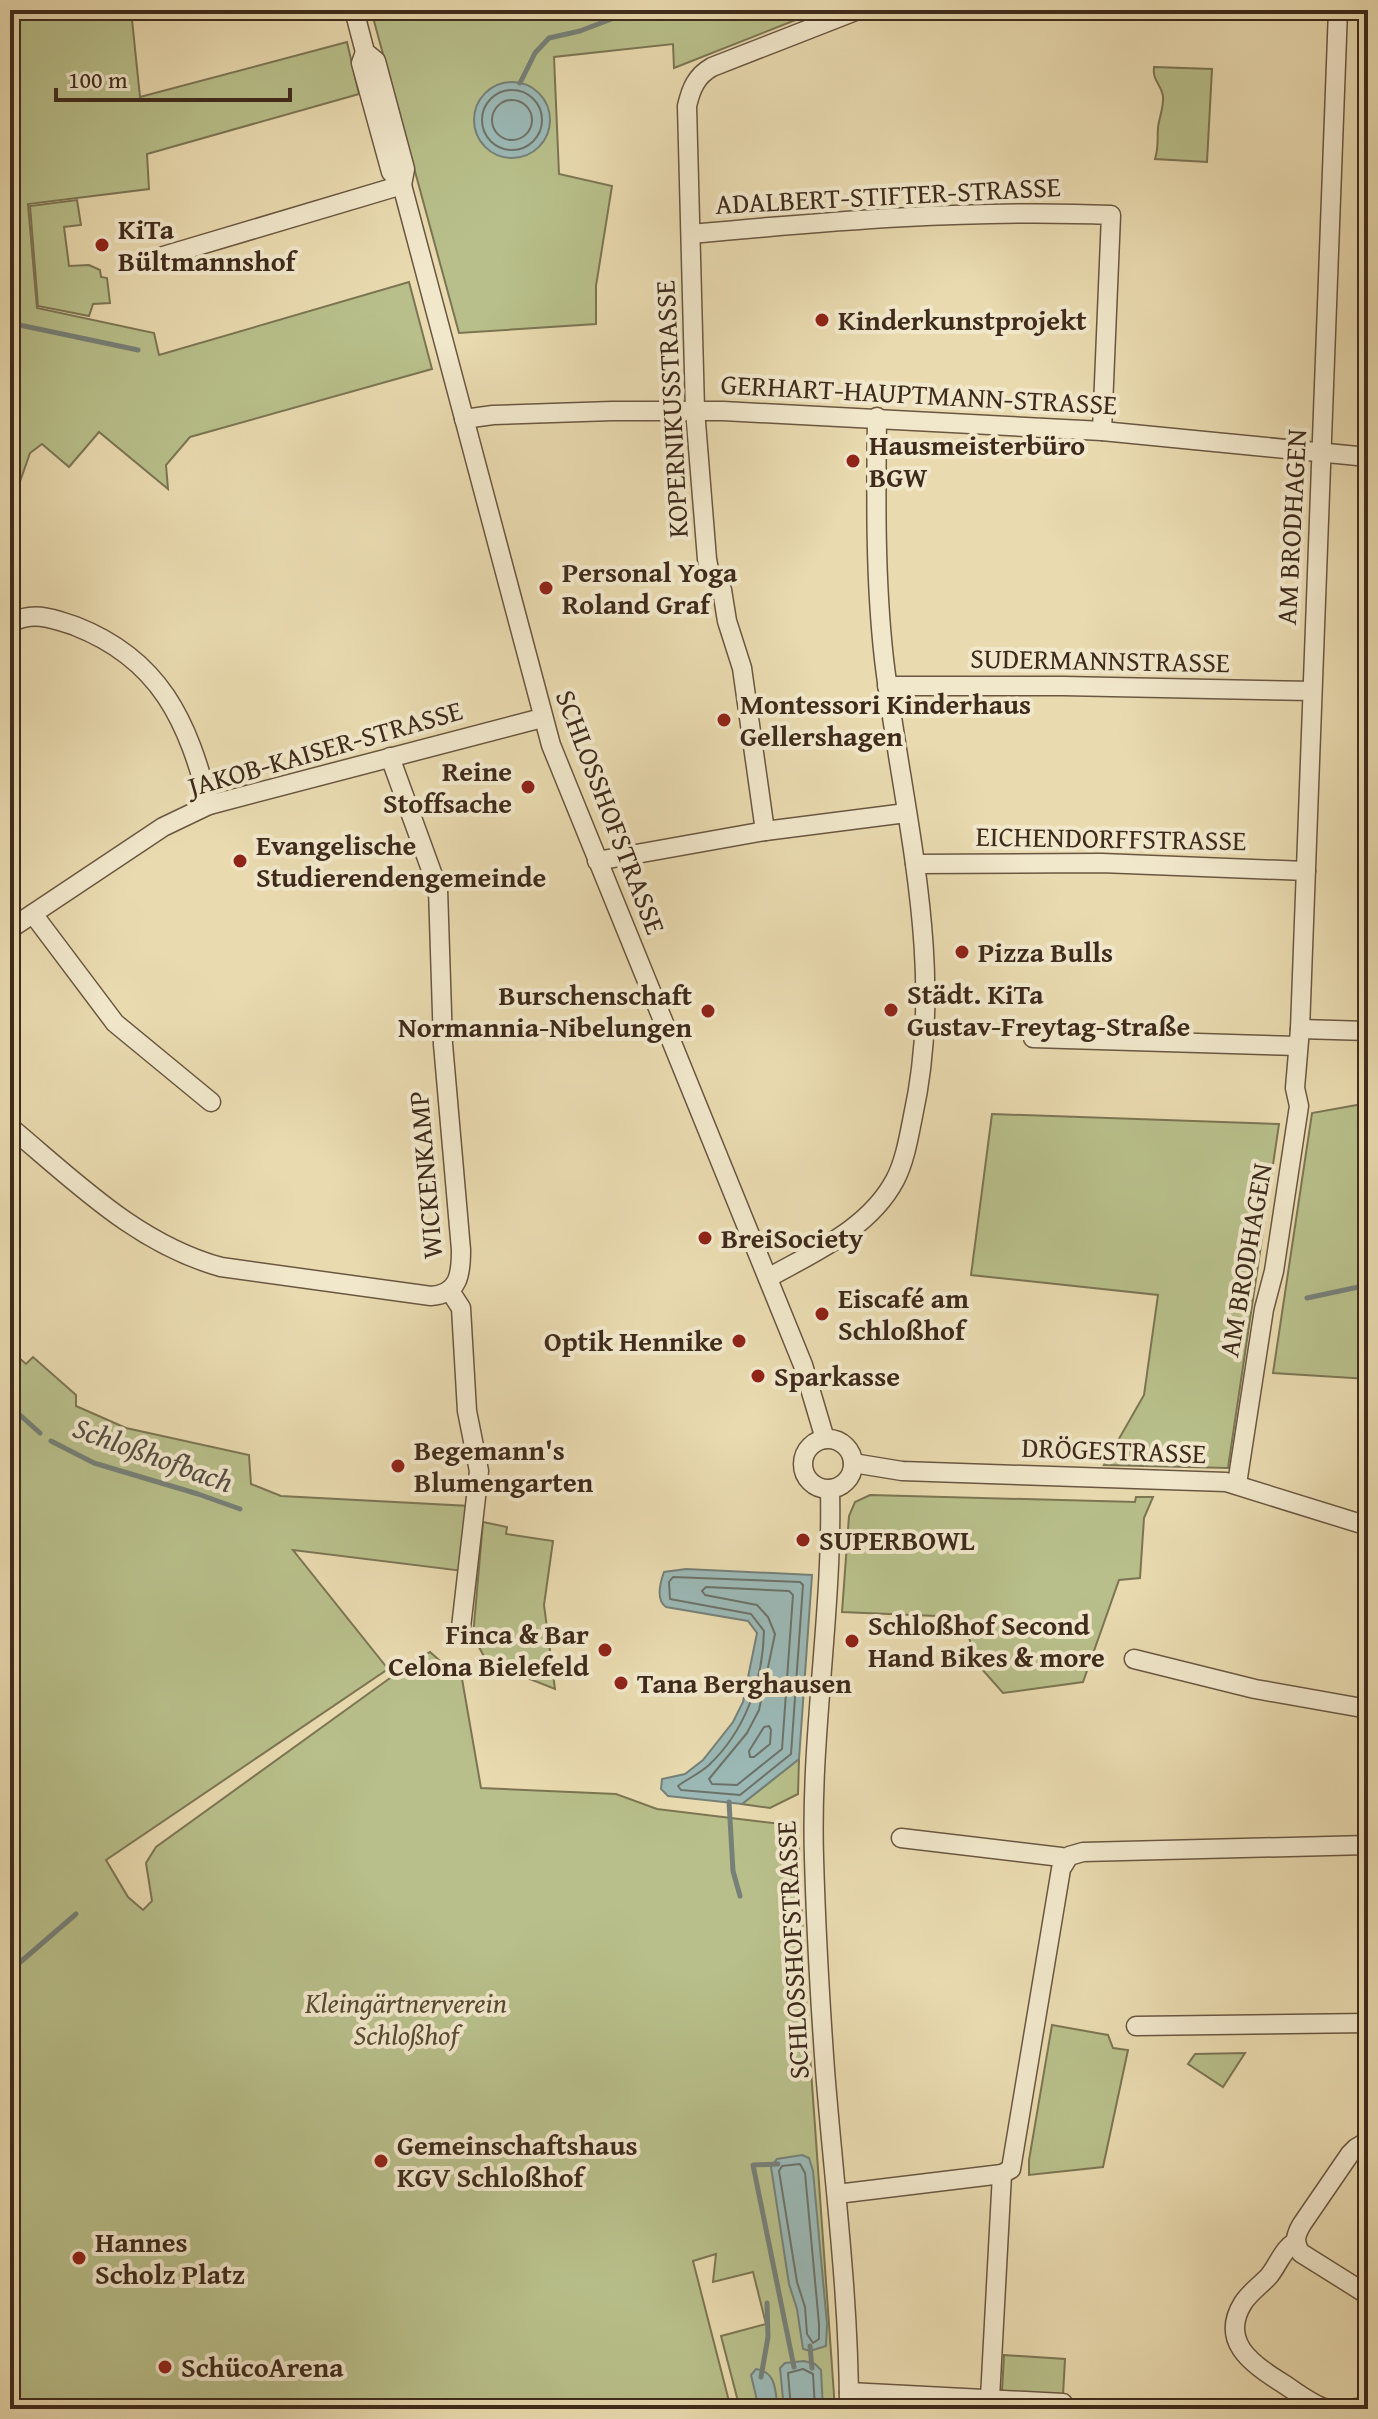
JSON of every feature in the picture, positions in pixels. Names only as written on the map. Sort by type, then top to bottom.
[{"type":"street","name":"SCHLOSSHOFSTRASSE","points":[[354,10],[365,52],[376,61],[405,169],[402,185],[542,718],[807,1377],[825,1439]]},
{"type":"street","name":"KOPERNIKUSSTRASSE","points":[[765,831],[742,668],[727,621],[722,590],[709,570],[707,559],[695,410],[687,106],[692,86],[700,76],[725,60],[858,10]]},
{"type":"street","name":"AM BRODHAGEN","points":[[1237,1484],[1299,1106],[1295,1088],[1323,453],[1338,10]]},
{"type":"street","points":[[160,257],[402,185]]},
{"type":"street","name":"ADALBERT-STIFTER-STRASSE","points":[[691,234],[872,218],[1034,212],[1111,215],[1102,431]]},
{"type":"street","name":"GERHART-HAUPTMANN-STRASSE","points":[[464,419],[508,414],[695,410],[877,417],[1102,431],[1368,457]]},
{"type":"street","points":[[768,1278],[840,1238],[880,1202],[896,1178],[916,1103],[924,1055],[927,1006],[923,920],[887,686],[878,583],[877,417]]},
{"type":"street","points":[[10,623],[29,615],[52,618],[99,636],[127,654],[159,688],[180,717],[197,757],[209,805]]},
{"type":"street","name":"SUDERMANNSTRASSE","points":[[887,686],[1312,691]]},
{"type":"street","name":"JAKOB-KAISER-STRASSE","points":[[10,929],[163,827],[209,805],[542,718]]},
{"type":"street","name":"WICKENKAMP","points":[[390,757],[438,889],[441,916],[443,1044],[461,1250],[458,1283],[450,1291],[461,1308],[467,1411],[479,1471],[460,1636]]},
{"type":"street","points":[[597,861],[765,831],[906,813]]},
{"type":"street","name":"EICHENDORFFSTRASSE","points":[[915,864],[1101,863],[1306,871]]},
{"type":"street","points":[[33,914],[115,1023],[211,1102]]},
{"type":"street","points":[[1033,1038],[1299,1037],[1368,1031]]},
{"type":"street","points":[[10,1127],[121,1219],[156,1242],[191,1259],[221,1267],[431,1296],[450,1291]]},
{"type":"street","points":[[825,1439],[842,1443],[850,1452],[853,1463],[848,1479],[830,1489],[811,1482],[803,1465],[808,1448],[825,1439]]},
{"type":"street","name":"DRÖGESTRASSE","points":[[853,1463],[902,1471],[1237,1484],[1368,1526]]},
{"type":"street","name":"SCHLOSSHOFSTRASSE","points":[[830,1489],[829,1562],[813,1832],[825,2069],[846,2303],[849,2401]]},
{"type":"street","points":[[1134,1659],[1255,1689],[1368,1709]]},
{"type":"street","points":[[901,1838],[1066,1860]]},
{"type":"street","points":[[837,2194],[1007,2173],[1012,2164],[1059,1881],[1066,1860],[1083,1852],[1368,1845]]},
{"type":"street","points":[[1136,2026],[1368,2023]]},
{"type":"street","points":[[1327,2409],[1248,2359],[1238,2342],[1236,2319],[1243,2303],[1295,2242],[1302,2224],[1350,2154],[1368,2141]]},
{"type":"street","points":[[990,2398],[1002,2174]]},
{"type":"street","points":[[1295,2242],[1301,2253],[1368,2295]]},
{"type":"street","points":[[849,2401],[990,2398],[1022,2404],[1063,2403]]},
{"type":"street","points":[[1348,2409],[1368,2407]]},
{"type":"green space","points":[[10,10],[131,10],[140,97],[347,42],[359,94],[147,154],[149,189],[28,204],[37,308],[154,333],[159,355],[409,282],[432,369],[190,437],[166,465],[168,489],[99,432],[69,467],[42,444],[30,453],[10,510]]},
{"type":"green space","points":[[371,10],[821,10],[674,68],[673,44],[554,57],[559,174],[612,186],[596,286],[596,324],[459,333]]},
{"type":"green space","points":[[1154,67],[1212,69],[1207,162],[1155,159],[1163,100]]},
{"type":"green space","points":[[77,200],[81,225],[64,227],[69,266],[89,265],[100,270],[101,277],[107,278],[110,303],[93,304],[89,316],[38,306],[30,206]]},
{"type":"green space","points":[[1368,1103],[1368,1379],[1273,1373],[1312,1113]]},
{"type":"green space","points":[[992,1114],[1279,1124],[1228,1468],[1104,1465],[1144,1395],[1158,1295],[971,1275]]},
{"type":"green space","name":"Kleingärtnerverein Schloßhof","points":[[10,1350],[26,1364],[33,1357],[76,1395],[76,1406],[126,1428],[249,1455],[251,1484],[281,1496],[470,1506],[463,1571],[293,1550],[388,1669],[106,1860],[128,1897],[143,1910],[152,1901],[146,1863],[156,1847],[430,1652],[447,1667],[461,1673],[481,1788],[616,1794],[657,1809],[798,1826],[805,1985],[835,2409],[740,2409],[721,2336],[766,2324],[753,2272],[713,2282],[716,2254],[693,2261],[731,2409],[10,2409]]},
{"type":"green space","points":[[870,1495],[1135,1502],[1136,1497],[1153,1497],[1144,1518],[1140,1578],[1119,1580],[1083,1682],[1003,1693],[980,1667],[961,1617],[842,1612],[849,1516],[855,1502]]},
{"type":"green space","points":[[483,1522],[507,1527],[506,1534],[553,1541],[544,1605],[555,1689],[487,1662],[473,1636]]},
{"type":"green space","points":[[799,1759],[798,1794],[770,1808],[742,1804]]},
{"type":"green space","points":[[1052,2025],[1108,2035],[1113,2048],[1128,2050],[1103,2167],[1029,2175],[1029,2160]]},
{"type":"green space","points":[[1245,2053],[1223,2087],[1188,2064],[1195,2054]]},
{"type":"green space","points":[[1004,2355],[1065,2359],[1063,2395],[1002,2391]]},
{"type":"water","points":[[505,82],[519,82],[533,88],[544,99],[550,120],[547,135],[539,147],[519,158],[505,158],[491,152],[480,141],[474,127],[474,113],[480,99],[491,88]]},
{"type":"water","points":[[686,1569],[812,1575],[799,1759],[742,1804],[668,1796],[661,1789],[662,1779],[685,1774],[703,1760],[733,1722],[743,1702],[757,1633],[748,1621],[666,1607],[660,1596],[664,1572]]},
{"type":"water","points":[[802,2155],[809,2158],[813,2171],[827,2324],[826,2346],[810,2351],[803,2349],[797,2309],[789,2284],[771,2167],[777,2159]]},
{"type":"water","points":[[804,2361],[815,2364],[821,2370],[823,2409],[784,2409],[780,2368],[785,2363]]},
{"type":"water","points":[[756,2369],[771,2378],[778,2409],[759,2409],[751,2375]]},
{"type":"waterway","points":[[520,83],[535,53],[549,38],[580,31],[635,10]]},
{"type":"waterway","points":[[10,323],[138,350]]},
{"type":"waterway","name":"Schloßhofbach","points":[[1307,1298],[1368,1285]]},
{"type":"waterway","name":"Schloßhofbach","points":[[10,1406],[40,1433]]},
{"type":"waterway","name":"Schloßhofbach","points":[[51,1441],[94,1463],[240,1509]]},
{"type":"waterway","points":[[729,1802],[733,1871],[740,1896]]},
{"type":"waterway","points":[[10,1971],[76,1914]]},
{"type":"waterway","points":[[778,2164],[753,2165],[794,2367]]},
{"type":"waterway","points":[[761,2377],[768,2337],[767,2303]]},
{"type":"waterway","points":[[810,2346],[812,2368]]},
{"type":"place","name":"KiTa Bültmannshof","points":[[102,245]]},
{"type":"place","name":"Kinderkunstprojekt","points":[[822,320]]},
{"type":"place","name":"Hausmeisterbüro BGW","points":[[853,461]]},
{"type":"place","name":"Personal Yoga Roland Graf","points":[[546,588]]},
{"type":"place","name":"Montessori Kinderhaus Gellershagen","points":[[724,720]]},
{"type":"place","name":"Reine Stoffsache","points":[[528,787]]},
{"type":"place","name":"Evangelische Studierendengemeinde","points":[[240,861]]},
{"type":"place","name":"Pizza Bulls","points":[[962,952]]},
{"type":"place","name":"Städt. KiTa Gustav-Freytag-Straße","points":[[891,1010]]},
{"type":"place","name":"Burschenschaft Normannia-Nibelungen","points":[[708,1011]]},
{"type":"place","name":"BreiSociety","points":[[705,1238]]},
{"type":"place","name":"Eiscafé am Schloßhof","points":[[822,1314]]},
{"type":"place","name":"Optik Hennike","points":[[739,1341]]},
{"type":"place","name":"Sparkasse","points":[[758,1376]]},
{"type":"place","name":"Begemann's Blumengarten","points":[[398,1466]]},
{"type":"place","name":"SUPERBOWL","points":[[803,1540]]},
{"type":"place","name":"Schloßhof Second Hand Bikes & more","points":[[852,1641]]},
{"type":"place","name":"Finca & Bar Celona Bielefeld","points":[[605,1650]]},
{"type":"place","name":"Tana Berghausen","points":[[621,1683]]},
{"type":"place","name":"Gemeinschaftshaus KGV Schloßhof","points":[[381,2161]]},
{"type":"place","name":"Hannes Scholz Platz","points":[[79,2258]]},
{"type":"place","name":"SchücoArena","points":[[165,2367]]}]
